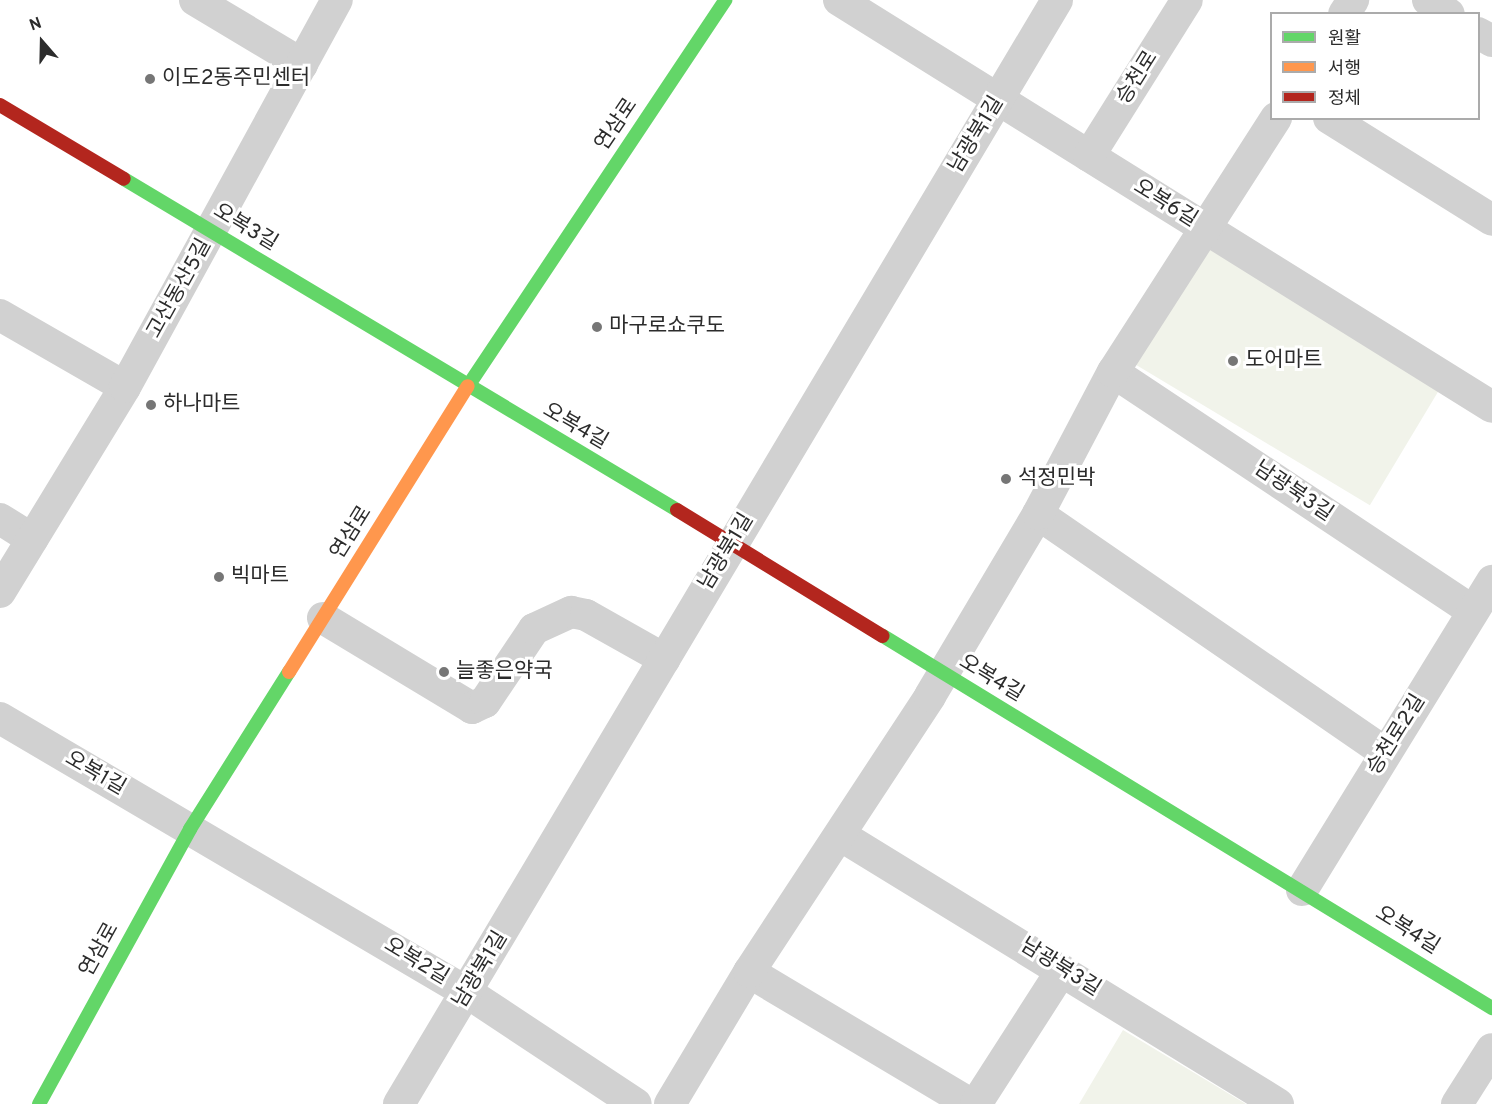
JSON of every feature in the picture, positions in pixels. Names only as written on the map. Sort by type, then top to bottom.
[{"type":"street","points":[[195,0],[302,64]]},
{"type":"street","name":"고산동산5길","points":[[0,591],[125,387],[212,232],[337,0]]},
{"type":"street","name":"연삼로","points":[[39,1104],[190,829],[467,388],[725,0]]},
{"type":"street","name":"오복6길","points":[[838,0],[1492,407]]},
{"type":"street","name":"남광북1길","points":[[399,1104],[468,993],[732,543],[1057,0]]},
{"type":"street","name":"승천로","points":[[1089,156],[1187,0]]},
{"type":"street","points":[[1428,0],[1446,12]]},
{"type":"street","name":"오복3길","points":[[0,105],[467,388]]},
{"type":"street","points":[[670,1104],[748,972],[840,835],[943,674],[1038,514],[1113,372],[1275,120]]},
{"type":"street","points":[[1332,120],[1492,220]]},
{"type":"street","points":[[0,315],[125,387]]},
{"type":"street","name":"남광북3길","points":[[1113,372],[1473,611]]},
{"type":"street","name":"오복4길","points":[[467,388],[732,543],[1492,1008]]},
{"type":"street","points":[[1038,514],[1386,753]]},
{"type":"street","points":[[0,519],[32,539]]},
{"type":"street","name":"승천로2길","points":[[1302,890],[1492,581]]},
{"type":"street","points":[[323,618],[471,708],[485,702],[534,629],[554,617],[571,612],[586,615],[664,659]]},
{"type":"street","name":"오복1길","points":[[0,718],[190,829]]},
{"type":"street","name":"오복2길","points":[[190,829],[468,993],[636,1104]]},
{"type":"street","name":"남광북3길","points":[[840,835],[1278,1104]]},
{"type":"street","points":[[976,1104],[1062,970]]},
{"type":"street","points":[[748,972],[970,1104]]},
{"type":"street","points":[[1457,1104],[1492,1049]]},
{"type":"shaded area","points":[[1209,243],[1443,384],[1370,505],[1136,365]]},
{"type":"shaded area","points":[[1123,1030],[1246,1104],[1079,1104]]},
{"type":"traffic: fast","points":[[468,386],[725,0]]},
{"type":"traffic: fast","points":[[124,179],[677,510]]},
{"type":"traffic: fast","points":[[883,636],[1492,1008]]},
{"type":"traffic: fast","points":[[39,1104],[190,829],[289,672]]},
{"type":"traffic: slow","points":[[289,672],[468,386]]},
{"type":"traffic: jam","points":[[0,105],[124,179]]},
{"type":"traffic: jam","points":[[677,510],[883,636]]},
{"type":"place","name":"이도2동주민센터","points":[[150,79]]},
{"type":"place","name":"마구로쇼쿠도","points":[[597,327]]},
{"type":"place","name":"도어마트","points":[[1233,361]]},
{"type":"place","name":"하나마트","points":[[151,405]]},
{"type":"place","name":"석정민박","points":[[1006,479]]},
{"type":"place","name":"빅마트","points":[[219,577]]},
{"type":"place","name":"늘좋은약국","points":[[444,672]]}]
